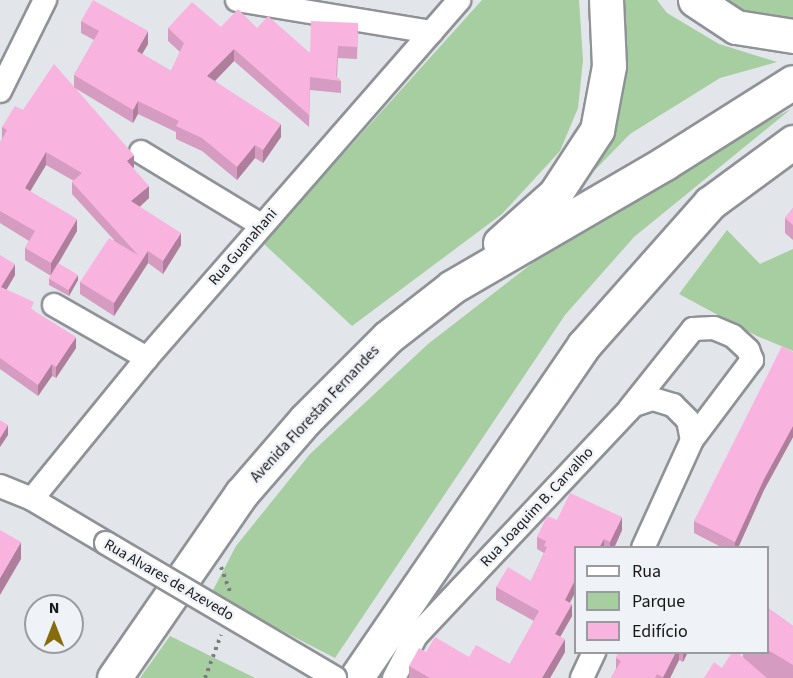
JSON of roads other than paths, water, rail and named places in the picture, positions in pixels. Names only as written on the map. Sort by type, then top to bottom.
[{"type":"highway","points":[[452,287],[555,194],[597,130],[609,66],[606,0]]},
{"type":"highway","points":[[695,0],[736,27],[793,36]]},
{"type":"highway","name":"Avenida Florestan Fernandes","points":[[114,678],[241,494],[305,420],[388,337],[452,287],[666,163],[793,82]]},
{"type":"highway","points":[[356,678],[584,345],[710,203],[793,142]]},
{"type":"street","points":[[0,91],[45,0]]},
{"type":"street","points":[[237,0],[431,32]]},
{"type":"street","name":"Rua Guanahani","points":[[32,499],[147,358],[459,0]]},
{"type":"street","points":[[141,152],[261,225]]},
{"type":"street","points":[[54,305],[147,358]]},
{"type":"street","points":[[627,411],[693,329],[714,328],[724,331],[741,342],[752,360],[692,440],[644,546]]},
{"type":"street","name":"Rua Joaquim B. Carvalho","points":[[394,678],[416,636],[627,411],[642,401],[663,401],[681,411],[688,420],[692,440]]},
{"type":"street","name":"Rua Alvares de Azevedo","points":[[0,486],[32,499],[335,678]]},
{"type":"street","points":[[582,678],[593,654]]}]
